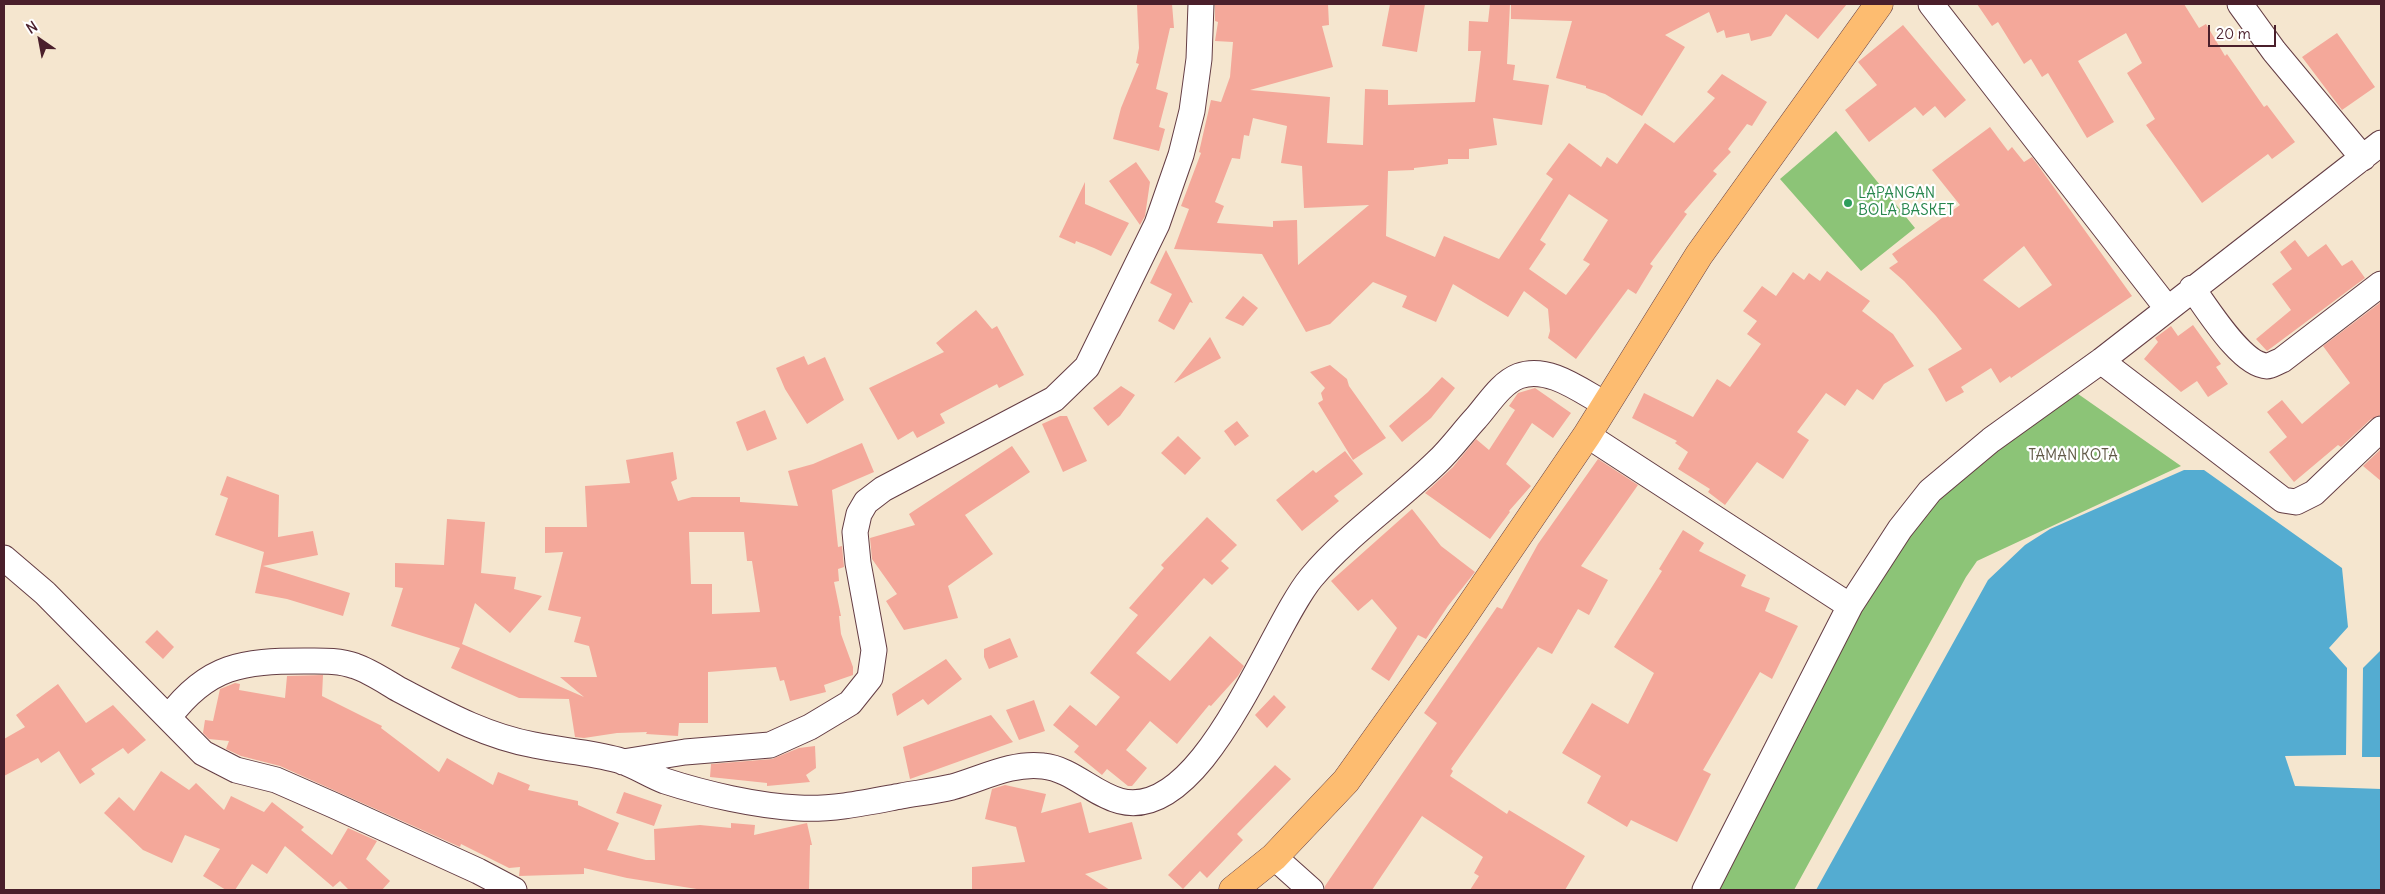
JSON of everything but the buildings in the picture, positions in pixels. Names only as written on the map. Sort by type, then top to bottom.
[{"type":"highway","points":[[1233,890],[1274,857],[1346,780],[1456,627],[1587,435],[1699,255],[1879,4]]},
{"type":"street","points":[[623,762],[685,752],[770,745],[810,727],[850,703],[870,678],[874,650],[858,563],[855,532],[859,514],[866,502],[883,489],[1054,399],[1087,367],[1157,224],[1181,155],[1193,103],[1199,59],[1201,4]]},
{"type":"street","points":[[1931,4],[2167,308]]},
{"type":"street","points":[[1705,890],[1850,606],[1900,529],[1930,491],[1990,440],[2101,361],[2192,288],[2372,151],[2274,51],[2240,4]]},
{"type":"street","points":[[2192,288],[2242,354],[2255,362],[2268,366],[2282,360],[2381,284]]},
{"type":"street","points":[[2101,361],[2283,500],[2296,502],[2314,493],[2381,429]]},
{"type":"street","points":[[169,717],[180,702],[225,668],[260,661],[323,661],[354,665],[490,735],[536,746],[587,752],[623,762],[662,780],[720,796],[801,808],[861,803],[939,790],[1013,768],[1043,766],[1072,775],[1120,801],[1142,802],[1165,792],[1191,773],[1240,705],[1290,611],[1309,580],[1336,553],[1439,460],[1505,384],[1521,375],[1543,373],[1571,385],[1605,404]]},
{"type":"street","points":[[1587,435],[1850,606]]},
{"type":"street","points":[[4,558],[45,593],[169,717],[202,753],[236,770],[284,784],[478,871],[514,890]]},
{"type":"street","points":[[1274,857],[1311,890]]},
{"type":"green space","name":"LAPANGAN BOLA BASKET","points":[[1836,131],[1915,228],[1861,271],[1780,179]]},
{"type":"green space","name":"TAMAN KOTA","points":[[2071,389],[2181,466],[1977,561],[1966,577],[1794,890],[1710,890],[1831,655],[1926,505]]},
{"type":"water","points":[[2184,470],[2204,470],[2342,568],[2348,627],[2329,648],[2347,668],[2363,668],[2381,650],[2381,890],[1816,890],[1988,580],[2025,545],[2050,529]]},
{"type":"pier","points":[[2347,668],[2363,668],[2362,757],[2381,757],[2381,789],[2295,786],[2285,756],[2346,755]]},
{"type":"place","name":"LAPANGAN BOLA BASKET","points":[[1848,203]]}]
